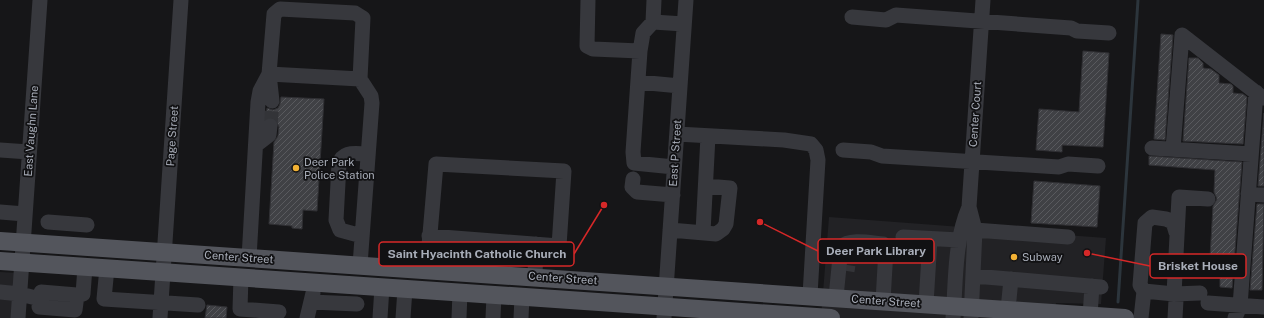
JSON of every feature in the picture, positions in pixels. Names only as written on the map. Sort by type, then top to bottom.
[{"type":"main road","name":"Center Street","points":[[0,241],[810,295],[926,304],[962,312],[1008,310],[1062,316],[1125,318]]},
{"type":"main road","points":[[244,278],[249,258]]},
{"type":"main road","name":"Center Street","points":[[0,261],[527,297],[665,312],[831,318]]},
{"type":"main road","points":[[316,282],[319,262]]},
{"type":"main road","points":[[358,286],[360,265]]},
{"type":"main road","points":[[460,292],[469,272]]},
{"type":"main road","points":[[527,297],[534,276]]},
{"type":"street","name":"East Vaughn Lane","points":[[18,318],[40,0]]},
{"type":"street","name":"Page Street","points":[[160,318],[181,0]]},
{"type":"street","points":[[588,0],[586,46],[593,49],[640,51]]},
{"type":"street","points":[[654,0],[652,22],[643,33],[640,51],[632,187],[637,192],[672,195]]},
{"type":"street","name":"East P Street","points":[[665,312],[686,0]]},
{"type":"street","name":"Center Court","points":[[962,312],[974,269],[975,230],[969,207],[983,0]]},
{"type":"street","points":[[272,101],[269,74],[274,14],[277,10],[358,14],[363,20],[360,79],[372,96],[360,265]]},
{"type":"street","points":[[852,17],[886,20],[896,15],[1071,28],[1077,31],[1109,33]]},
{"type":"street","points":[[652,22],[684,24]]},
{"type":"street","points":[[1173,149],[1182,35],[1260,95],[1251,154],[1238,312]]},
{"type":"street","points":[[269,74],[360,79]]},
{"type":"street","points":[[249,258],[258,102],[260,91],[269,74]]},
{"type":"street","points":[[638,82],[680,86]]},
{"type":"street","points":[[256,145],[269,136],[270,126]]},
{"type":"street","points":[[677,134],[791,141],[811,144],[816,150],[818,160],[810,295]]},
{"type":"street","points":[[703,232],[708,136]]},
{"type":"street","points":[[1152,148],[1251,154]]},
{"type":"street","points":[[0,150],[29,152]]},
{"type":"street","points":[[843,150],[871,152],[882,156],[972,162],[1059,167],[1068,164],[1098,166]]},
{"type":"street","points":[[362,236],[340,230],[336,220],[339,164],[341,158],[346,154],[368,154]]},
{"type":"street","points":[[427,269],[429,236],[436,164],[564,171],[559,246],[429,236]]},
{"type":"street","points":[[634,170],[674,167]]},
{"type":"street","points":[[670,230],[716,234],[723,229],[726,224],[730,188],[706,186]]},
{"type":"street","points":[[1248,194],[1264,195]]},
{"type":"street","points":[[1175,318],[1176,300],[1174,294],[1176,232],[1179,197],[1208,199]]},
{"type":"street","name":"Center Court","points":[[962,312],[957,261],[961,225],[969,207]]},
{"type":"street","points":[[0,212],[25,214]]},
{"type":"street","points":[[1141,318],[1144,291],[1140,285],[1145,223],[1152,217],[1166,219],[1173,222],[1176,232]]},
{"type":"street","points":[[48,222],[87,225]]},
{"type":"street","points":[[66,246],[68,224]]},
{"type":"street","points":[[975,230],[1068,237]]},
{"type":"street","points":[[903,237],[959,240]]},
{"type":"street","points":[[926,304],[930,239]]},
{"type":"street","points":[[469,272],[480,240]]},
{"type":"street","points":[[836,297],[844,271],[840,246],[844,243],[850,242],[886,245],[883,301]]},
{"type":"street","points":[[534,276],[536,244]]},
{"type":"street","points":[[957,261],[974,269],[1011,279],[1096,286],[1090,316]]},
{"type":"street","points":[[0,292],[20,294],[40,299],[40,307],[75,310],[77,295],[82,294],[85,267]]},
{"type":"street","points":[[107,268],[104,299],[198,305]]},
{"type":"street","points":[[244,278],[240,309],[279,312]]},
{"type":"street","points":[[1008,310],[1011,279]]},
{"type":"street","points":[[307,318],[316,282]]},
{"type":"street","points":[[311,302],[357,311],[358,286]]},
{"type":"street","points":[[380,318],[382,287]]},
{"type":"street","points":[[403,318],[405,288]]},
{"type":"street","points":[[1144,291],[1204,298],[1238,312],[1264,307]]},
{"type":"street","points":[[459,318],[460,292]]},
{"type":"street","points":[[493,318],[494,295]]},
{"type":"street","points":[[521,318],[527,297]]},
{"type":"shaded area","points":[[829,217],[1106,238],[1101,304],[1056,303],[1054,318],[821,318]]},
{"type":"shaded area","points":[[0,272],[18,273],[14,318],[0,318]]},
{"type":"building","points":[[1161,34],[1173,35],[1165,140],[1154,139]]},
{"type":"building","points":[[1083,51],[1109,53],[1103,147],[1062,145],[1062,152],[1036,150],[1039,109],[1079,112]]},
{"type":"building","points":[[1189,58],[1198,58],[1203,63],[1203,68],[1211,69],[1219,75],[1219,83],[1231,84],[1233,86],[1233,93],[1243,94],[1247,97],[1243,144],[1183,141]]},
{"type":"building","name":"Deer Park Police Station","points":[[281,97],[324,99],[317,211],[303,210],[302,229],[292,228],[292,226],[269,224],[274,142],[278,136],[279,127],[275,119],[266,118],[267,108],[273,110],[278,108]]},
{"type":"building","points":[[1264,113],[1264,186],[1258,186]]},
{"type":"building","points":[[1149,156],[1242,162],[1232,288],[1220,287],[1220,274],[1209,274],[1213,206],[1217,199],[1214,192],[1215,170],[1149,165]]},
{"type":"building","points":[[1034,181],[1100,186],[1097,227],[1031,223]]},
{"type":"building","points":[[1257,204],[1264,204],[1262,290],[1250,290]]},
{"type":"building","points":[[207,305],[227,307],[226,318],[205,318]]},
{"type":"waterway","points":[[1118,302],[1138,0]]},
{"type":"tunnel","points":[[270,126],[272,101]]},
{"type":"tunnel","points":[[847,271],[848,265]]},
{"type":"place","name":"Deer Park Police Station","points":[[296,168]]},
{"type":"place","name":"Saint Hyacinth Catholic Church","points":[[604,205]]},
{"type":"place","name":"Deer Park Library","points":[[760,222]]},
{"type":"place","name":"Brisket House","points":[[1087,253]]},
{"type":"place","name":"Subway","points":[[1014,257]]}]
